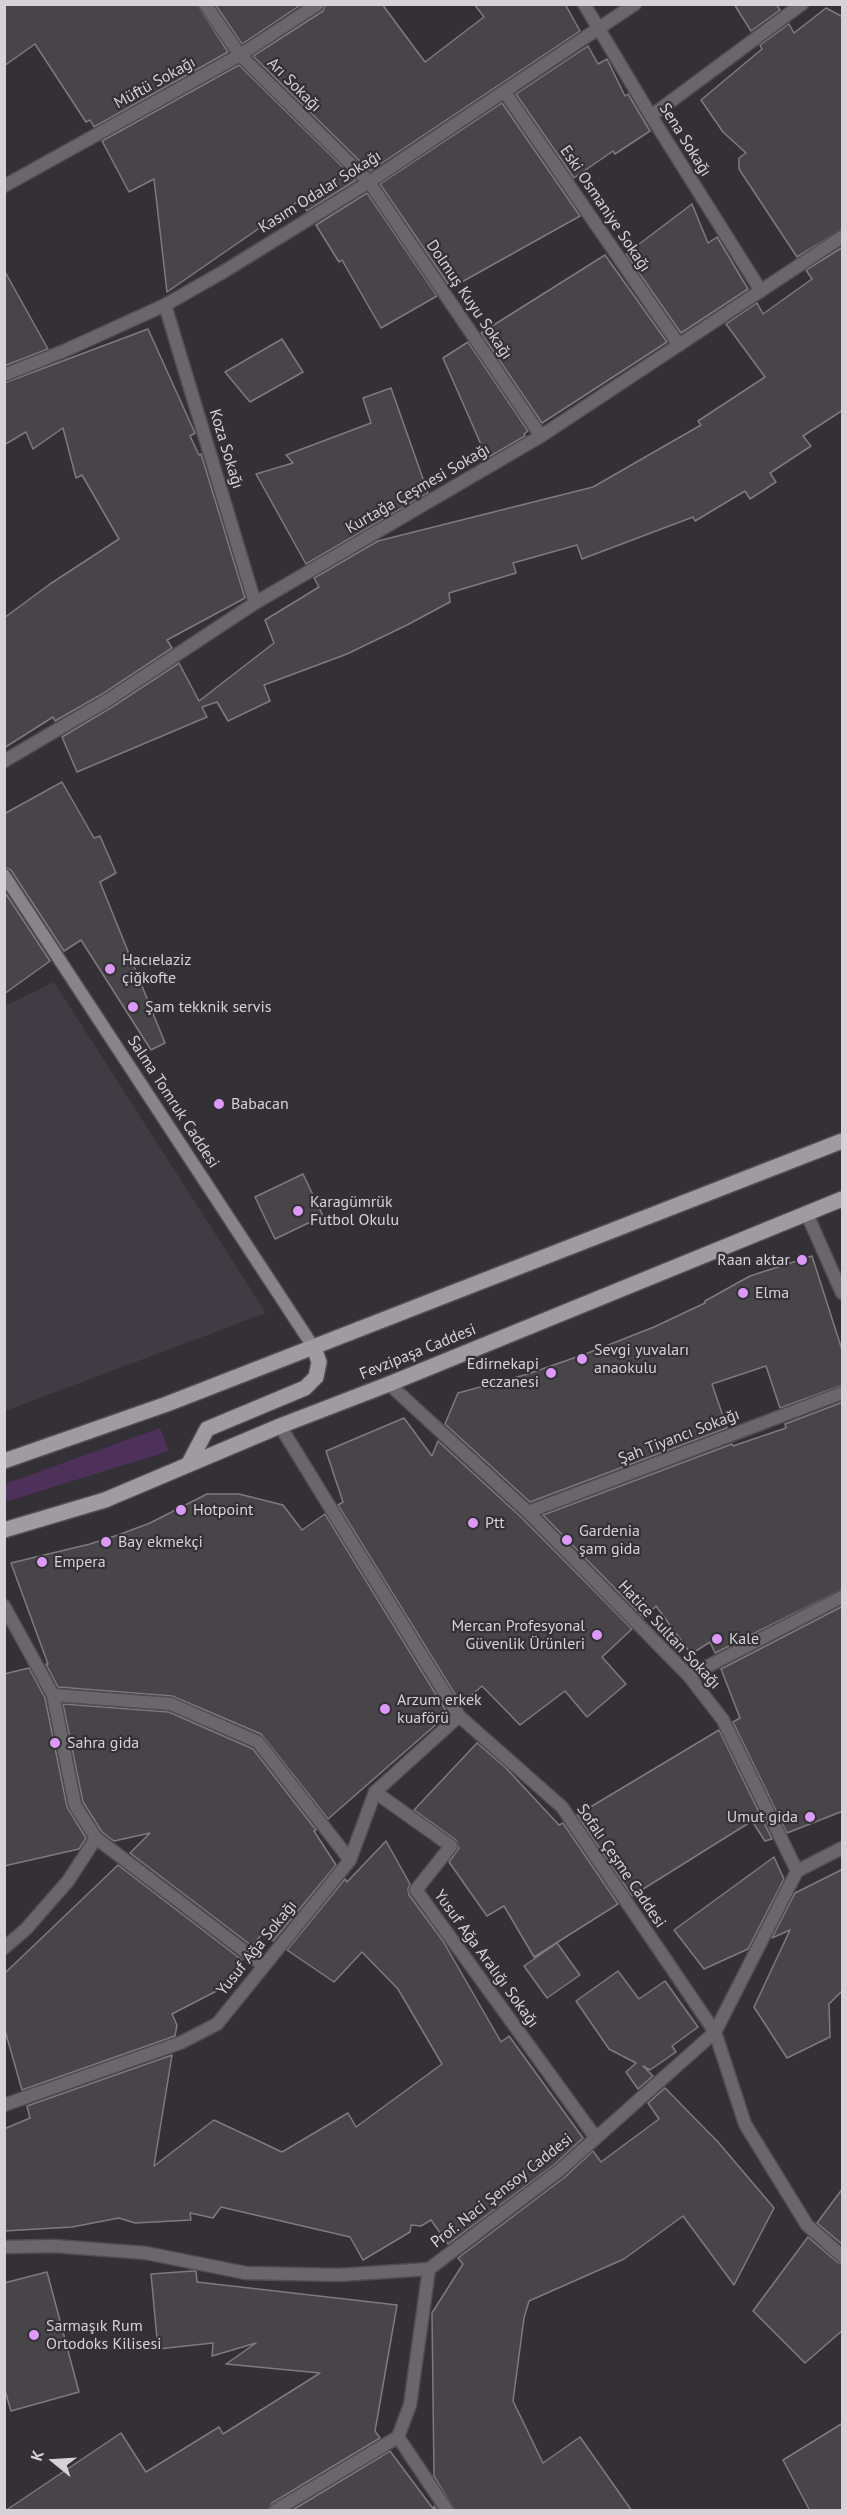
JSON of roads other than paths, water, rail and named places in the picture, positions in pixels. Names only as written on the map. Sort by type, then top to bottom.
[{"type":"main road","name":"Salma Tomruk Caddesi","points":[[4,875],[314,1348]]},
{"type":"main road","points":[[4,1461],[167,1404],[314,1348],[359,1328],[843,1141]]},
{"type":"main road","name":"Fevzipaşa Caddesi","points":[[4,1530],[105,1500],[280,1426],[389,1384],[806,1212],[843,1199]]},
{"type":"main road","points":[[188,1465],[207,1429],[305,1388],[316,1377],[319,1362],[314,1348]]},
{"type":"street","name":"Arı Sokağı","points":[[205,4],[240,55],[369,182]]},
{"type":"street","name":"Müftü Sokağı","points":[[4,186],[240,55],[318,4]]},
{"type":"street","name":"Sena Sokağı","points":[[584,4],[761,291]]},
{"type":"street","name":"Kasım Odalar Sokağı","points":[[4,375],[64,351],[165,305],[223,272],[369,182],[635,4]]},
{"type":"street","points":[[651,116],[802,4]]},
{"type":"street","name":"Eski Osmaniye Sokağı","points":[[504,91],[679,345]]},
{"type":"street","name":"Dolmuş Kuyu Sokağı","points":[[369,182],[541,436]]},
{"type":"street","name":"Kurtağa Çeşmesi Sokağı","points":[[4,761],[108,700],[255,603],[541,436],[843,237]]},
{"type":"street","name":"Koza Sokağı","points":[[165,305],[255,603]]},
{"type":"street","points":[[806,1212],[843,1293]]},
{"type":"street","name":"Hatice Sultan Sokağı","points":[[389,1384],[528,1512],[689,1676],[723,1720],[797,1871]]},
{"type":"street","name":"Şah Tiyancı Sokağı","points":[[528,1512],[843,1393]]},
{"type":"street","name":"Sofalı Çeşme Caddesi","points":[[280,1426],[459,1716],[562,1807],[715,2032],[745,2124],[807,2225],[843,2256]]},
{"type":"street","points":[[689,1676],[843,1597]]},
{"type":"street","points":[[4,1606],[53,1695],[75,1805],[96,1838],[264,1966]]},
{"type":"street","points":[[53,1695],[171,1704],[258,1742],[350,1860]]},
{"type":"street","name":"Yusuf Ağa Sokağı","points":[[4,2105],[180,2043],[217,2024],[350,1860],[375,1792],[459,1716]]},
{"type":"street","name":"Yusuf Ağa Aralığı Sokağı","points":[[375,1792],[451,1846],[416,1890],[596,2138]]},
{"type":"street","points":[[4,1948],[26,1929],[68,1881],[96,1838]]},
{"type":"street","points":[[797,1871],[843,1848]]},
{"type":"street","name":"Prof. Naci Şensoy Caddesi","points":[[4,2247],[54,2246],[146,2253],[246,2273],[339,2275],[429,2269],[560,2170],[715,2032],[797,1871]]},
{"type":"street","points":[[276,2511],[398,2437],[410,2405],[429,2269]]},
{"type":"street","points":[[398,2437],[447,2511]]},
{"type":"place","name":"Hacıelaziz çiğkofte","points":[[110,969]]},
{"type":"place","name":"Şam tekknik servis","points":[[133,1007]]},
{"type":"place","name":"Babacan","points":[[219,1104]]},
{"type":"place","name":"Karagümrük Futbol Okulu","points":[[298,1211]]},
{"type":"place","name":"Raan aktar","points":[[802,1260]]},
{"type":"place","name":"Elma","points":[[743,1293]]},
{"type":"place","name":"Sevgi yuvaları anaokulu","points":[[582,1359]]},
{"type":"place","name":"Edirnekapi eczanesi","points":[[551,1373]]},
{"type":"place","name":"Hotpoint","points":[[181,1510]]},
{"type":"place","name":"Ptt","points":[[473,1523]]},
{"type":"place","name":"Gardenia şam gida","points":[[567,1540]]},
{"type":"place","name":"Bay ekmekçi","points":[[106,1542]]},
{"type":"place","name":"Empera","points":[[42,1562]]},
{"type":"place","name":"Mercan Profesyonal Güvenlik Ürünleri","points":[[597,1635]]},
{"type":"place","name":"Kale","points":[[717,1639]]},
{"type":"place","name":"Arzum erkek kuaförü","points":[[385,1709]]},
{"type":"place","name":"Sahra gida","points":[[55,1743]]},
{"type":"place","name":"Umut gida","points":[[810,1817]]},
{"type":"place","name":"Sarmaşık Rum Ortodoks Kilisesi","points":[[34,2335]]}]
